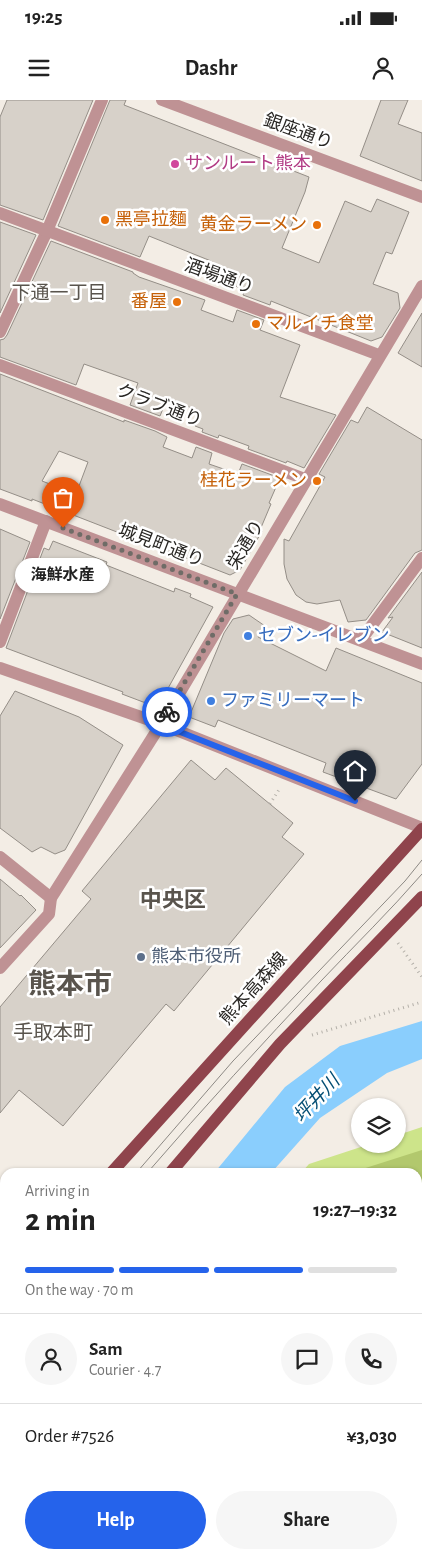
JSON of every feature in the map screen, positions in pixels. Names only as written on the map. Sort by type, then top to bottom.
[{"type":"main road","name":"熊本高森線","points":[[116,1168],[422,828]]},
{"type":"main road","points":[[174,1168],[280,1044],[422,897]]},
{"type":"street","points":[[0,332],[47,231],[102,100]]},
{"type":"street","name":"銀座通り","points":[[162,100],[422,197]]},
{"type":"street","name":"酒場通り","points":[[0,213],[380,355]]},
{"type":"street","name":"栄通り","points":[[0,968],[49,914],[51,898],[160,724],[422,286]]},
{"type":"street","name":"クラブ通り","points":[[0,365],[305,479]]},
{"type":"street","name":"城見町通り","points":[[0,504],[422,664]]},
{"type":"street","points":[[0,642],[46,521]]},
{"type":"street","points":[[360,640],[422,558]]},
{"type":"street","points":[[0,668],[160,724],[422,828]]},
{"type":"street","points":[[0,857],[51,898]]},
{"type":"path","points":[[390,930],[422,977]]},
{"type":"path","points":[[307,1036],[422,1002]]},
{"type":"green space","points":[[422,1127],[422,1168],[306,1168],[309,1164],[351,1150],[351,1153],[406,1153],[406,1132]]},
{"type":"green space","points":[[422,1150],[422,1168],[366,1168]]},
{"type":"water","name":"坪井川","points":[[422,1021],[422,1059],[387,1073],[320,1118],[276,1168],[218,1168],[285,1087],[340,1046]]},
{"type":"building","points":[[7,100],[93,100],[43,220],[0,205],[0,117]]},
{"type":"building","points":[[110,100],[126,100],[124,105],[309,177],[305,192],[282,248],[319,263],[345,201],[371,212],[377,199],[409,212],[392,254],[386,252],[373,284],[398,293],[400,308],[382,337],[371,341],[271,301],[270,305],[243,295],[245,290],[206,274],[211,261],[149,236],[140,257],[58,226]]},
{"type":"building","points":[[381,100],[408,100],[398,124],[422,133],[422,181],[360,156]]},
{"type":"building","points":[[0,222],[36,235],[0,313]]},
{"type":"building","points":[[51,241],[133,272],[139,277],[205,300],[201,310],[233,322],[237,310],[264,320],[260,330],[300,345],[280,397],[336,415],[304,468],[248,449],[249,446],[219,435],[218,438],[202,432],[203,429],[195,426],[200,411],[167,399],[160,416],[130,405],[138,383],[84,364],[76,385],[0,357],[0,340],[4,339],[7,335]]},
{"type":"building","points":[[422,313],[422,367],[398,353]]},
{"type":"building","points":[[0,374],[124,422],[124,420],[155,431],[167,437],[163,447],[192,458],[196,447],[212,453],[209,464],[238,474],[242,464],[280,478],[269,503],[271,504],[260,530],[262,531],[240,570],[230,575],[32,499],[32,501],[0,489]],"holes":[[[59,451],[88,462],[76,494],[42,481]]]},
{"type":"building","points":[[367,407],[422,440],[422,550],[415,553],[366,620],[348,622],[340,600],[317,604],[306,602],[296,595],[287,579],[284,564],[284,539],[289,541],[325,477],[319,474],[351,420],[358,423]]},
{"type":"building","points":[[0,529],[30,542],[0,619]]},
{"type":"building","points":[[53,541],[107,562],[106,565],[174,592],[175,588],[191,594],[190,597],[213,607],[161,701],[151,705],[122,694],[123,692],[6,648],[44,548],[49,550]]},
{"type":"building","points":[[422,572],[422,648],[382,632],[393,617],[388,618]]},
{"type":"building","points":[[249,615],[265,626],[258,637],[326,671],[336,648],[422,683],[422,764],[396,799],[323,772],[326,763],[218,720],[215,727],[189,717],[224,633],[233,619]]},
{"type":"building","points":[[15,691],[79,717],[123,745],[65,850],[55,854],[41,847],[32,852],[0,828],[0,716]]},
{"type":"building","name":"熊本市役所","points":[[191,760],[215,780],[226,768],[293,823],[282,837],[304,854],[174,1011],[166,1004],[63,1126],[19,1090],[0,1113],[0,1007],[91,899],[82,891]]},
{"type":"building","points":[[0,879],[21,895],[36,910],[0,948]]},
{"type":"tram line","points":[[140,1168],[233,1061],[405,881],[422,860]]},
{"type":"tram line","points":[[152,1168],[255,1052],[422,874]]},
{"type":"way so far","points":[[63,528],[237,594],[167,712]]},
{"type":"place","name":"サンルート熊本","points":[[175,164]]},
{"type":"place","name":"黑亭拉麵","points":[[105,220]]},
{"type":"place","name":"黄金ラーメン","points":[[317,225]]},
{"type":"place","name":"番屋","points":[[177,302]]},
{"type":"place","name":"マルイチ食堂","points":[[256,324]]},
{"type":"place","name":"桂花ラーメン","points":[[317,481]]},
{"type":"place","name":"海鮮水産","points":[[63,528]]},
{"type":"place","name":"セブン-イレブン","points":[[248,636]]},
{"type":"place","name":"ファミリーマート","points":[[211,701]]},
{"type":"place","name":"熊本市役所","points":[[141,957]]},
{"type":"district","name":"下通一丁目","points":[[59,293]]},
{"type":"district","name":"中央区","points":[[173,900]]},
{"type":"district","name":"熊本市","points":[[70,985]]},
{"type":"district","name":"手取本町","points":[[53,1033]]},
{"type":"route","points":[[167,712],[160,724],[355,801]]}]
